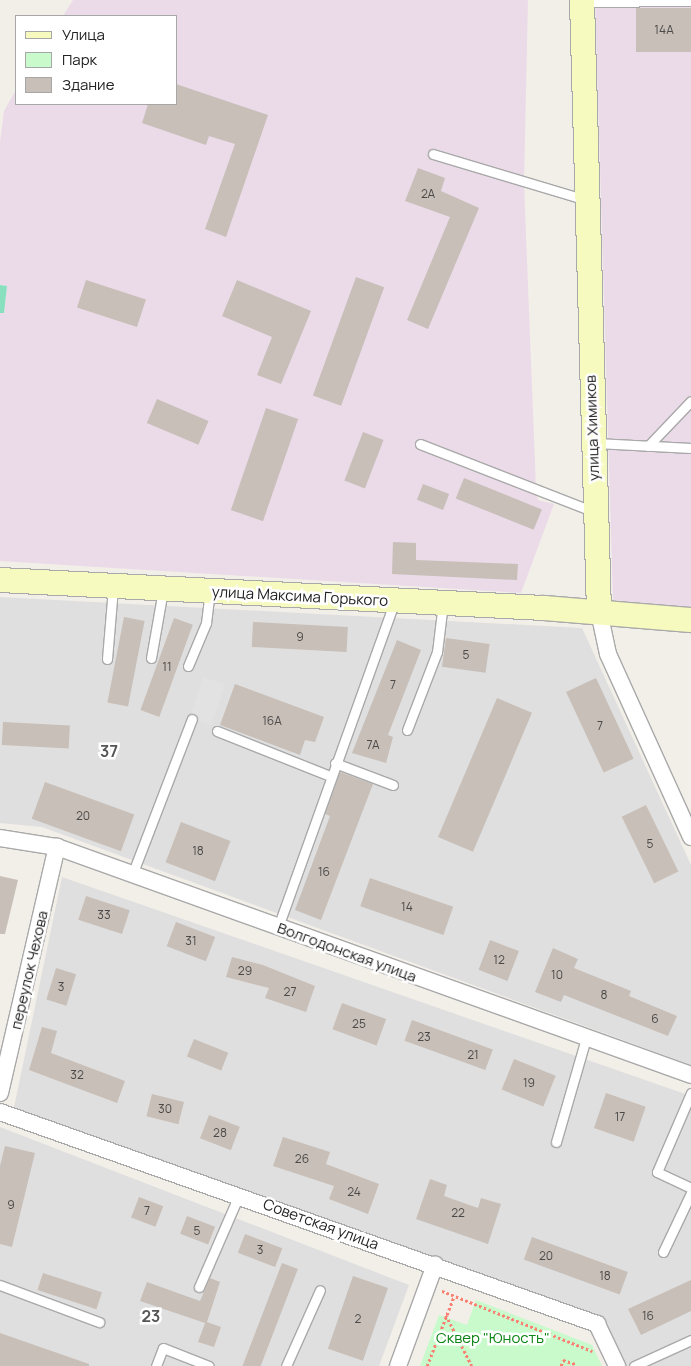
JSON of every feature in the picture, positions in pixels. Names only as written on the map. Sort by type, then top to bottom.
[{"type":"main road","name":"улица Химиков","points":[[582,1],[592,443],[599,612]]},
{"type":"main road","name":"улица Максима Горького","points":[[0,580],[395,600],[599,612],[691,620]]},
{"type":"street","name":"улица Химиков","points":[[599,612],[608,654],[691,837]]},
{"type":"street","name":"Волгодонская улица","points":[[0,838],[57,847],[691,1075]]},
{"type":"street","name":"переулок Чехова","points":[[0,1092],[57,847]]},
{"type":"street","name":"Советская улица","points":[[0,1112],[239,1194],[597,1324],[617,1366]]},
{"type":"street","points":[[398,1366],[435,1265]]},
{"type":"lane","points":[[582,1],[691,0]]},
{"type":"lane","points":[[433,154],[586,200]]},
{"type":"lane","points":[[648,446],[691,400]]},
{"type":"lane","points":[[592,443],[691,448]]},
{"type":"lane","points":[[420,444],[594,512]]},
{"type":"lane","points":[[107,658],[113,586]]},
{"type":"lane","points":[[151,658],[163,588]]},
{"type":"lane","points":[[188,666],[206,623],[210,591]]},
{"type":"lane","points":[[278,927],[330,776],[395,600]]},
{"type":"lane","points":[[407,730],[437,652],[443,603]]},
{"type":"lane","points":[[132,875],[192,719]]},
{"type":"lane","points":[[217,731],[330,776]]},
{"type":"lane","points":[[335,763],[393,784]]},
{"type":"lane","points":[[556,1142],[586,1038]]},
{"type":"lane","points":[[691,1094],[657,1172],[691,1188]]},
{"type":"lane","points":[[663,1252],[691,1193]]},
{"type":"lane","points":[[199,1287],[239,1194]]},
{"type":"lane","points":[[0,1285],[99,1322]]},
{"type":"lane","points":[[286,1366],[320,1290]]},
{"type":"lane","points":[[634,1366],[691,1340]]},
{"type":"lane","points":[[156,1366],[163,1348],[209,1366]]},
{"type":"path","points":[[427,1366],[454,1296],[592,1350],[596,1358]]},
{"type":"path","points":[[446,1315],[472,1366]]},
{"type":"path","points":[[560,1366],[563,1360],[575,1364]]},
{"type":"shaded area","points":[[73,0],[528,0],[524,183],[536,489],[538,500],[554,504],[521,593],[0,561],[0,313],[4,313],[7,286],[0,285],[0,142],[4,111],[15,92],[15,105],[178,105],[178,15],[64,15]]},
{"type":"shaded area","points":[[595,0],[691,0],[691,608],[613,600]]},
{"type":"shaded area","points":[[0,597],[582,628],[691,865],[691,1065],[42,827],[0,823]]},
{"type":"shaded area","points":[[203,677],[225,684],[212,725],[190,718]]},
{"type":"shaded area","points":[[62,877],[691,1096],[691,1366],[625,1366],[606,1327],[13,1112]]},
{"type":"shaded area","points":[[0,1127],[409,1285],[379,1366],[0,1366]]},
{"type":"green space","points":[[0,285],[7,286],[4,313],[0,313]]},
{"type":"green space","name":"Сквер \"Юность\"","points":[[476,1300],[592,1345],[602,1366],[420,1366],[439,1315],[467,1325]]},
{"type":"building","points":[[636,8],[691,8],[691,52],[636,52]]},
{"type":"building","points":[[178,85],[268,115],[226,237],[205,229],[235,144],[209,136],[206,145],[142,123],[148,105],[178,105]]},
{"type":"building","points":[[418,168],[445,178],[441,191],[479,208],[428,329],[407,320],[450,217],[405,201]]},
{"type":"building","points":[[356,277],[384,287],[341,406],[313,395]]},
{"type":"building","points":[[86,280],[146,299],[137,327],[77,308]]},
{"type":"building","points":[[237,280],[311,311],[281,384],[257,375],[272,337],[222,316]]},
{"type":"building","points":[[157,399],[209,421],[198,445],[147,423]]},
{"type":"building","points":[[266,408],[298,419],[263,521],[231,510]]},
{"type":"building","points":[[363,432],[384,440],[365,488],[344,481]]},
{"type":"building","points":[[464,478],[542,509],[534,530],[456,498]]},
{"type":"building","points":[[423,484],[449,494],[443,510],[417,500]]},
{"type":"building","points":[[393,542],[416,543],[416,560],[518,564],[517,580],[392,574]]},
{"type":"building","points":[[124,617],[145,621],[128,706],[107,702]]},
{"type":"building","points":[[174,618],[193,625],[159,717],[140,710]]},
{"type":"building","points":[[253,622],[348,627],[347,652],[252,647]]},
{"type":"building","points":[[446,638],[490,644],[486,673],[442,667]]},
{"type":"building","points":[[397,640],[421,650],[388,735],[393,737],[386,763],[352,753]]},
{"type":"building","points":[[596,678],[634,759],[604,773],[566,692]]},
{"type":"building","points":[[235,684],[324,717],[315,742],[305,740],[300,755],[220,725]]},
{"type":"building","points":[[497,698],[532,713],[473,852],[438,837]]},
{"type":"building","points":[[3,722],[70,726],[69,748],[2,745]]},
{"type":"building","points":[[340,772],[373,784],[321,920],[295,910],[330,816],[325,814]]},
{"type":"building","points":[[45,782],[134,814],[121,851],[32,819]]},
{"type":"building","points":[[646,805],[678,872],[654,883],[622,817]]},
{"type":"building","points":[[181,822],[230,841],[215,881],[166,862]]},
{"type":"building","points":[[0,876],[18,880],[5,934],[0,934]]},
{"type":"building","points":[[370,878],[453,907],[443,935],[360,906]]},
{"type":"building","points":[[86,896],[130,910],[122,934],[78,920]]},
{"type":"building","points":[[176,922],[215,937],[206,961],[167,946]]},
{"type":"building","points":[[490,940],[519,951],[507,981],[479,970]]},
{"type":"building","points":[[553,948],[578,959],[574,968],[631,991],[629,996],[677,1016],[668,1036],[564,995],[561,1002],[535,992]]},
{"type":"building","points":[[232,957],[263,965],[315,986],[306,1012],[265,998],[269,988],[226,977]]},
{"type":"building","points":[[56,968],[76,974],[66,1006],[46,1000]]},
{"type":"building","points":[[342,1003],[386,1019],[377,1045],[332,1029]]},
{"type":"building","points":[[412,1020],[493,1049],[485,1070],[404,1041]]},
{"type":"building","points":[[42,1027],[57,1031],[51,1053],[125,1081],[117,1103],[29,1070]]},
{"type":"building","points":[[194,1039],[228,1053],[221,1070],[187,1057]]},
{"type":"building","points":[[514,1059],[556,1076],[543,1106],[502,1090]]},
{"type":"building","points":[[606,1093],[646,1107],[634,1142],[594,1128]]},
{"type":"building","points":[[152,1094],[184,1102],[178,1124],[146,1116]]},
{"type":"building","points":[[209,1115],[240,1127],[231,1150],[200,1138]]},
{"type":"building","points":[[283,1137],[330,1152],[326,1164],[379,1184],[368,1214],[329,1199],[334,1186],[273,1166]]},
{"type":"building","points":[[5,1146],[35,1153],[12,1247],[0,1244],[0,1166]]},
{"type":"building","points":[[430,1179],[447,1185],[444,1196],[478,1208],[481,1198],[501,1204],[488,1244],[416,1219]]},
{"type":"building","points":[[139,1197],[163,1206],[155,1227],[131,1218]]},
{"type":"building","points":[[187,1216],[215,1227],[208,1244],[180,1234]]},
{"type":"building","points":[[245,1234],[282,1248],[275,1267],[238,1253]]},
{"type":"building","points":[[532,1237],[628,1272],[620,1294],[524,1260]]},
{"type":"building","points":[[282,1263],[298,1269],[261,1366],[242,1366]]},
{"type":"building","points":[[43,1273],[102,1292],[96,1309],[37,1290]]},
{"type":"building","points":[[353,1276],[388,1288],[363,1361],[328,1349]]},
{"type":"building","points":[[210,1278],[220,1282],[207,1322],[221,1327],[214,1347],[198,1342],[205,1323],[140,1301],[147,1282],[200,1301]]},
{"type":"building","points":[[691,1280],[691,1311],[641,1335],[628,1309]]},
{"type":"building","points":[[0,1333],[89,1364],[89,1366],[0,1366]]},
{"type":"district","name":"37","points":[[109,751]]},
{"type":"district","name":"23","points":[[151,1316]]}]
